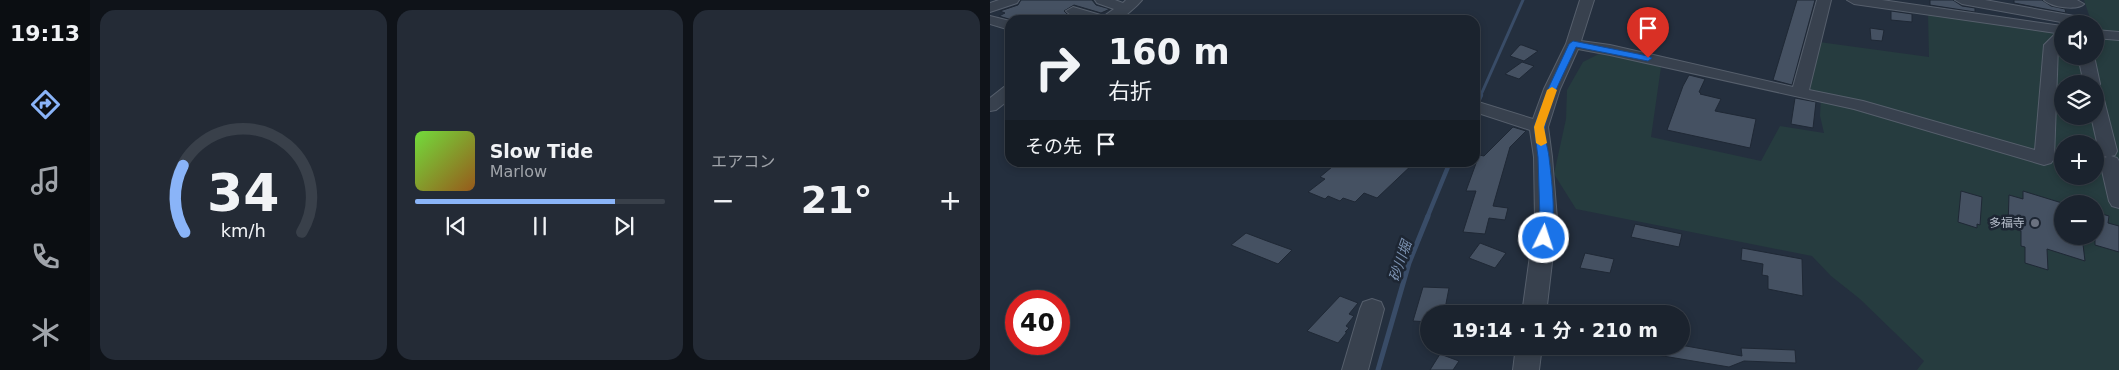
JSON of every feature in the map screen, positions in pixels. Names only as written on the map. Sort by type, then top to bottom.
[{"type":"street","points":[[990,8],[1012,0]]},
{"type":"street","points":[[1102,0],[1130,4]]},
{"type":"street","points":[[1535,305],[1546,219],[1543,157],[1539,127],[1552,89],[1573,44],[1587,0]]},
{"type":"street","points":[[1800,93],[1824,0]]},
{"type":"street","points":[[1854,0],[2054,29]]},
{"type":"street","points":[[1962,0],[2054,17]]},
{"type":"street","points":[[2051,0],[2077,2],[2079,15]]},
{"type":"street","points":[[1115,15],[1130,4]]},
{"type":"street","points":[[1073,11],[1085,15]]},
{"type":"street","points":[[990,20],[1005,24]]},
{"type":"street","points":[[2104,35],[2119,36]]},
{"type":"street","points":[[1573,44],[1610,50],[1857,105],[2044,159],[2051,45],[2054,43]]},
{"type":"street","points":[[990,106],[1005,95]]},
{"type":"street","points":[[1480,107],[1539,127]]},
{"type":"street","points":[[2102,125],[2119,201]]},
{"type":"street","points":[[1355,370],[1372,310]]},
{"type":"street","points":[[1526,370],[1528,355]]},
{"type":"green space","points":[[2084,0],[2119,0],[2119,370],[1917,370],[1924,361],[1860,299],[1831,276],[1812,256],[1576,209],[1554,174],[1566,119],[1567,90],[1583,62],[1599,54],[1661,67],[1651,137],[1761,161],[1780,126],[1824,133],[1820,116],[1821,98],[1809,92],[1819,42],[1929,57],[1928,14],[2054,33],[2054,65],[2104,65],[2104,15],[2089,15]]},
{"type":"building","points":[[1021,0],[1092,0],[1096,5],[1110,9],[1101,13],[1074,5],[1064,11],[1068,15],[1005,15],[1005,18],[999,16],[1005,13],[1000,11],[1018,5]]},
{"type":"building","points":[[1797,0],[1815,0],[1792,85],[1773,80]]},
{"type":"building","points":[[1930,0],[1953,0],[1962,6],[1975,8],[1975,12],[1930,5]]},
{"type":"building","points":[[2014,0],[2042,0],[2051,6],[2065,9],[2066,13],[2014,3]]},
{"type":"building","points":[[1891,11],[1912,14],[1912,22],[1891,20]]},
{"type":"building","points":[[1870,28],[1884,30],[1882,41],[1871,40]]},
{"type":"building","points":[[1520,45],[1538,51],[1524,61],[1510,56]]},
{"type":"building","points":[[1522,62],[1534,66],[1519,79],[1505,74]]},
{"type":"building","points":[[1689,75],[1705,79],[1699,92],[1700,94],[1721,99],[1715,111],[1756,119],[1750,148],[1667,130]]},
{"type":"building","points":[[1795,98],[1816,102],[1813,128],[1791,124]]},
{"type":"building","points":[[1513,127],[1526,131],[1510,147],[1493,206],[1508,208],[1505,220],[1489,218],[1485,234],[1463,232],[1476,191],[1466,191],[1475,167],[1480,167],[1480,155],[1484,156]]},
{"type":"building","points":[[1332,167],[1410,167],[1377,198],[1364,193],[1355,202],[1343,198],[1340,201],[1328,196],[1325,199],[1308,192],[1325,179],[1320,177]]},
{"type":"building","points":[[1961,191],[1982,197],[1980,225],[1977,224],[1977,228],[1958,222]]},
{"type":"building","points":[[2023,191],[2054,201],[2054,245],[2083,245],[2085,261],[2047,249],[2048,270],[2025,263],[2025,247],[2021,246],[2021,231],[2008,227],[2009,195],[2023,199]]},
{"type":"building","points":[[2104,215],[2109,216],[2108,223],[2119,226],[2119,252],[2095,245],[2104,245]]},
{"type":"building","points":[[1635,224],[1682,234],[1679,247],[1631,237]]},
{"type":"building","points":[[1246,233],[1292,250],[1278,264],[1231,245]]},
{"type":"building","points":[[1480,243],[1506,253],[1495,268],[1469,258]]},
{"type":"building","points":[[1742,248],[1802,259],[1803,296],[1768,289],[1768,276],[1762,275],[1763,264],[1741,260]]},
{"type":"building","points":[[1585,253],[1614,259],[1610,273],[1580,268]]},
{"type":"building","points":[[1423,287],[1449,288],[1446,305],[1420,305],[1420,321],[1413,321]]},
{"type":"building","points":[[1340,296],[1358,303],[1349,314],[1354,316],[1346,326],[1349,328],[1345,332],[1347,332],[1338,343],[1307,331]]},
{"type":"building","points":[[1690,347],[1742,356],[1741,348],[1795,350],[1796,363],[1744,361],[1729,367],[1657,355],[1690,355]]},
{"type":"building","points":[[1439,355],[1459,361],[1453,370],[1430,370]]},
{"type":"waterway","name":"砂川堀","points":[[1480,97],[1523,0]]},
{"type":"waterway","name":"砂川堀","points":[[1427,218],[1448,167]]},
{"type":"waterway","name":"砂川堀","points":[[1378,370],[1409,263],[1428,216]]},
{"type":"slow traffic","points":[[1541,143],[1539,127],[1552,90]]},
{"type":"place","name":"多福寺","points":[[2035,223]]},
{"type":"route","points":[[1544,238],[1546,219],[1543,157],[1539,127],[1552,89],[1573,44],[1648,58]]}]
